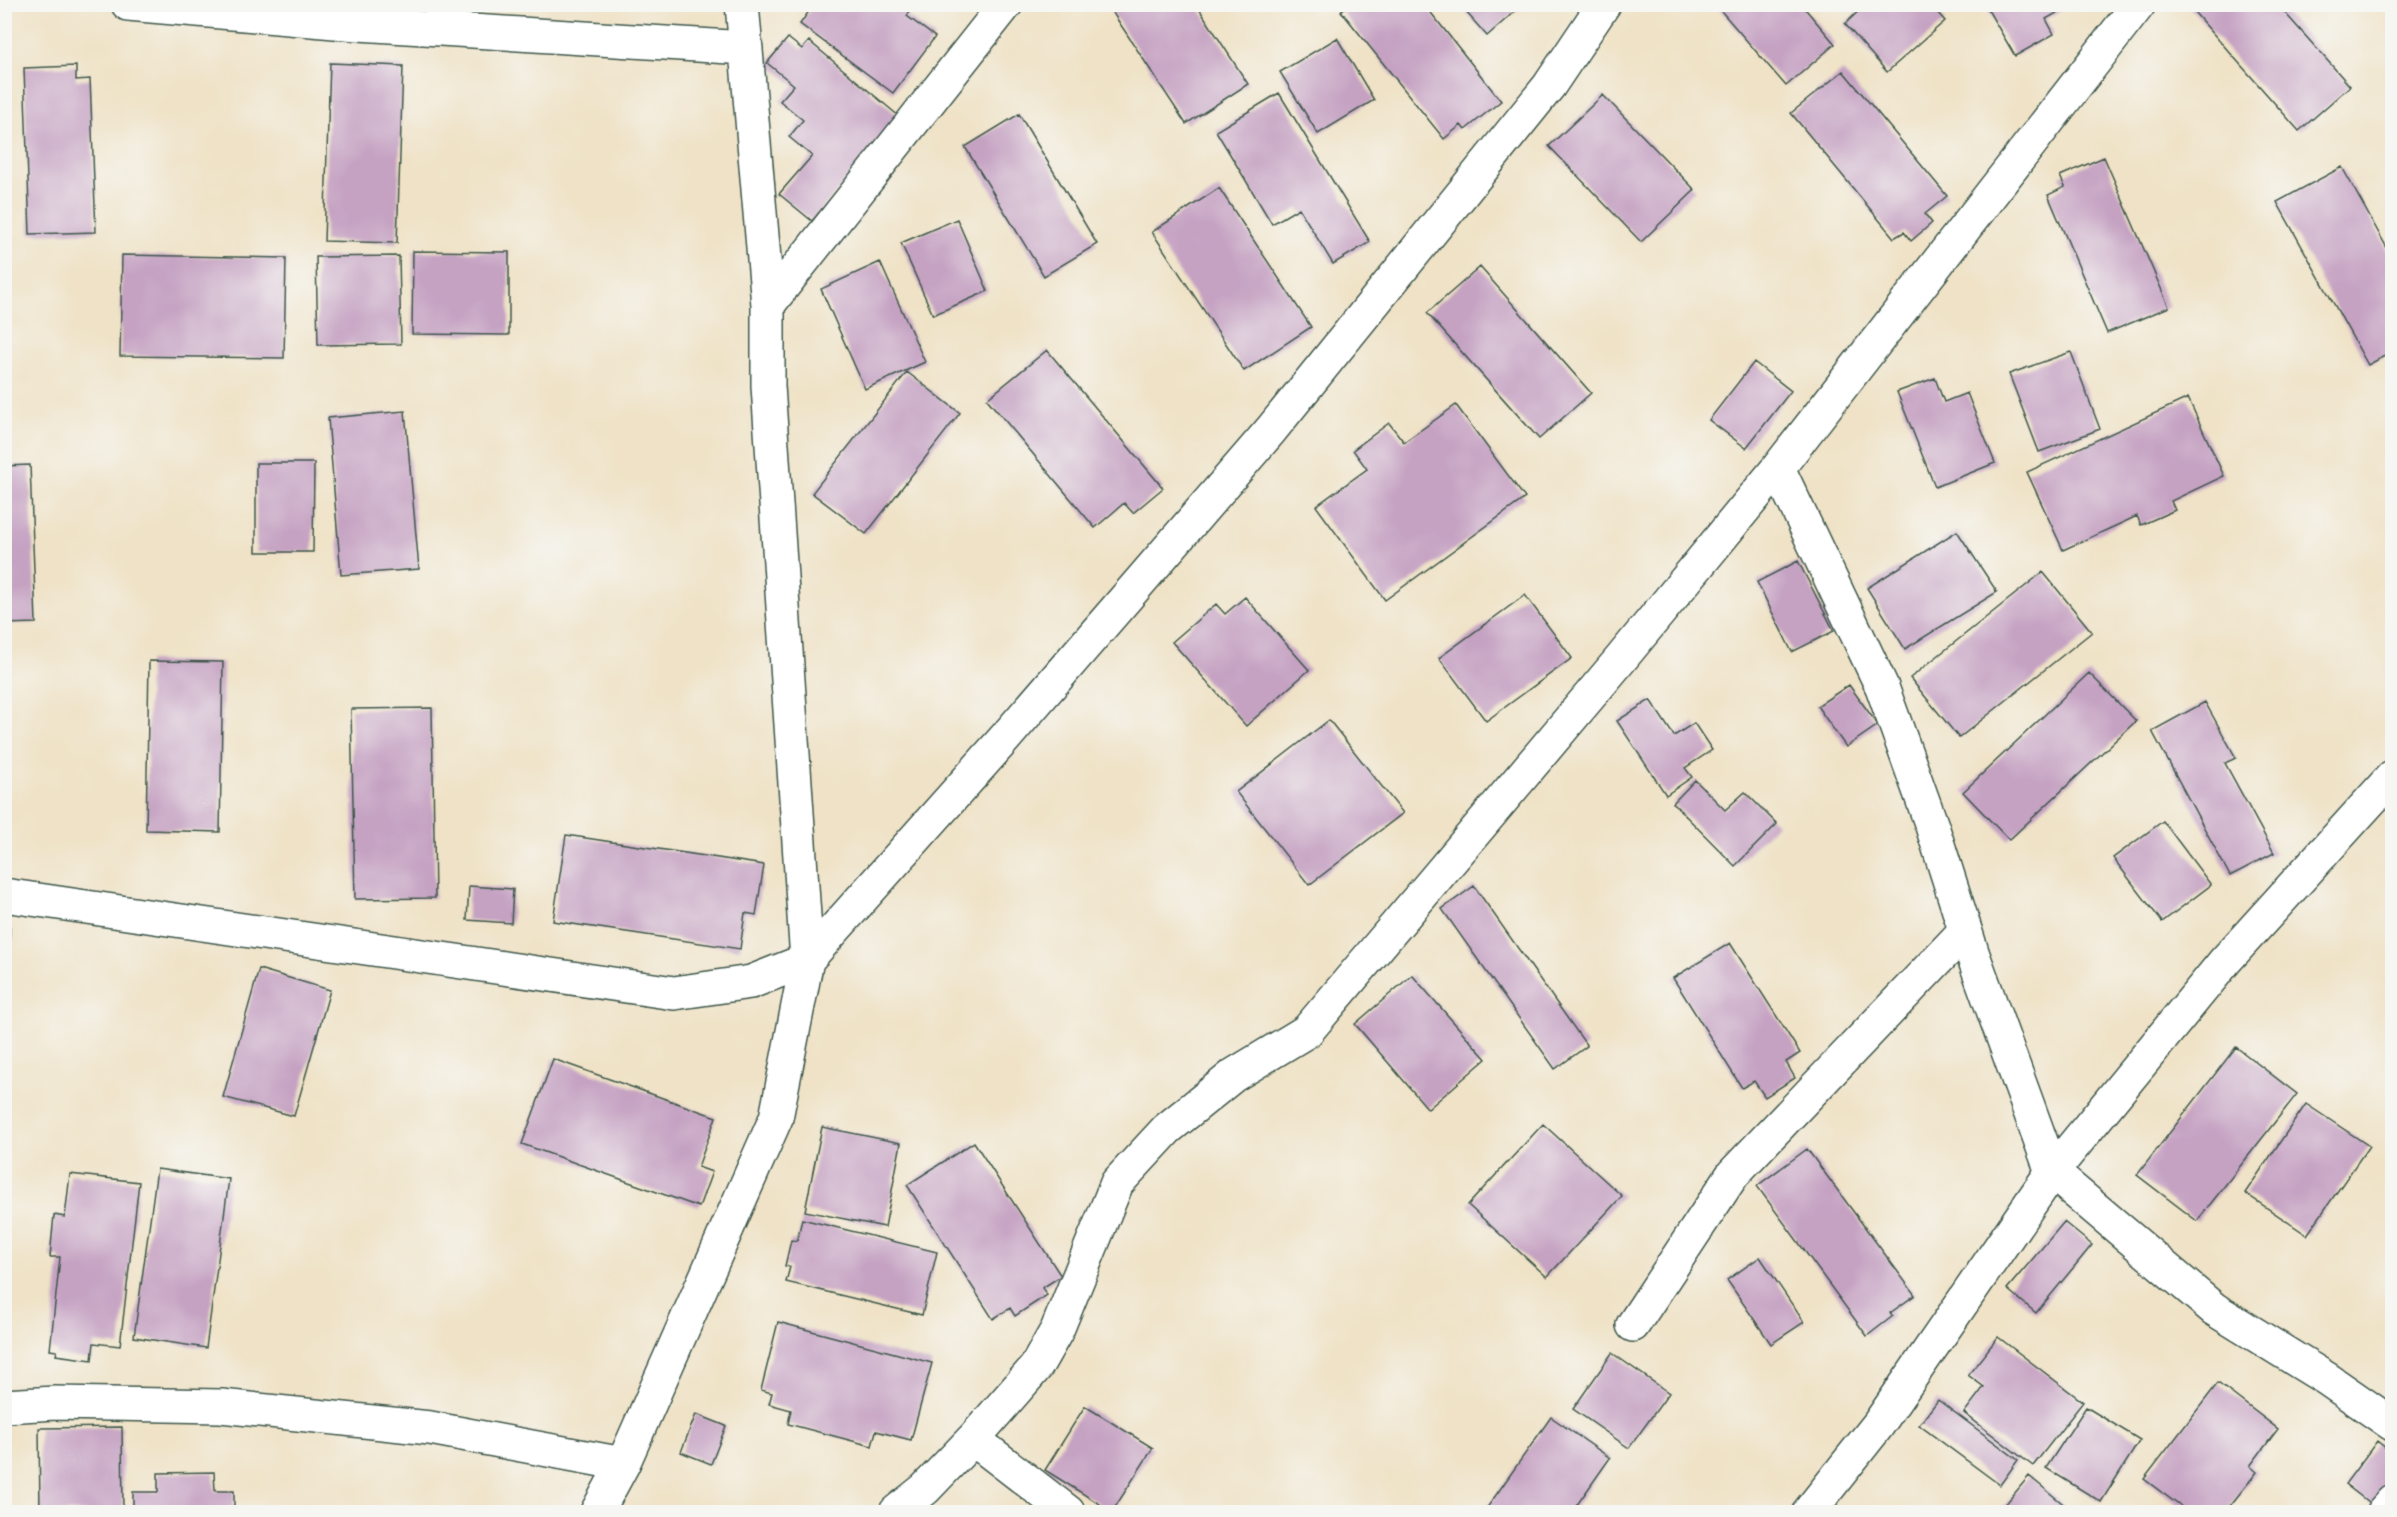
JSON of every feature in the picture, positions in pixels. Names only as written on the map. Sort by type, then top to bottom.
[{"type":"street","points":[[128,4],[358,24],[746,48]]},
{"type":"street","points":[[607,1511],[623,1464],[776,1118],[807,960],[768,386],[768,305],[742,4]]},
{"type":"street","points":[[768,305],[1006,4]]},
{"type":"street","points":[[4,895],[674,993],[751,982],[807,960],[1012,729],[1271,430],[1549,86],[1604,4]]},
{"type":"street","points":[[896,1512],[925,1489],[973,1439],[1036,1367],[1052,1339],[1117,1183],[1167,1130],[1234,1075],[1307,1031],[1620,660],[1778,468],[2139,4]]},
{"type":"street","points":[[1778,468],[1882,687],[1965,931],[2052,1172],[2214,1309],[2327,1379],[2392,1424]]},
{"type":"street","points":[[1809,1512],[1878,1425],[2052,1172],[2225,961],[2392,777]]},
{"type":"street","points":[[1633,1325],[1733,1174],[1965,931]]},
{"type":"street","points":[[4,1406],[55,1403],[220,1406],[430,1428],[623,1464]]},
{"type":"street","points":[[973,1439],[1068,1512]]},
{"type":"street","points":[[2383,1512],[2392,1502]]},
{"type":"building","points":[[814,4],[901,4],[910,11],[907,16],[935,37],[893,93],[800,24]]},
{"type":"building","points":[[1107,4],[1196,4],[1248,84],[1186,124]]},
{"type":"building","points":[[1349,4],[1424,4],[1501,101],[1465,130],[1461,125],[1444,139],[1341,11]]},
{"type":"building","points":[[1459,4],[1523,4],[1487,36]]},
{"type":"building","points":[[1715,4],[1801,4],[1835,44],[1786,86]]},
{"type":"building","points":[[1866,4],[1930,4],[1945,21],[1887,72],[1845,24]]},
{"type":"building","points":[[2187,4],[2277,4],[2350,86],[2299,131]]},
{"type":"building","points":[[1985,5],[2071,5],[2046,19],[2054,34],[2015,56]]},
{"type":"building","points":[[788,38],[802,49],[809,41],[900,117],[812,221],[779,194],[812,156],[789,137],[803,120],[780,101],[794,85],[767,63]]},
{"type":"building","points":[[1337,38],[1374,100],[1318,134],[1280,72]]},
{"type":"building","points":[[330,63],[403,66],[397,243],[324,241]]},
{"type":"building","points":[[76,66],[76,80],[90,79],[96,232],[30,234],[24,68]]},
{"type":"building","points":[[1843,71],[1947,196],[1925,214],[1932,223],[1911,241],[1904,232],[1894,238],[1791,113]]},
{"type":"building","points":[[1279,93],[1370,242],[1333,264],[1299,208],[1272,224],[1216,131]]},
{"type":"building","points":[[1603,95],[1695,190],[1641,242],[1549,146]]},
{"type":"building","points":[[1019,114],[1097,244],[1044,276],[965,147]]},
{"type":"building","points":[[2104,157],[2169,307],[2107,333],[2048,195],[2065,187],[2060,176]]},
{"type":"building","points":[[2342,167],[2392,257],[2392,352],[2368,365],[2277,202]]},
{"type":"building","points":[[1219,188],[1311,327],[1244,371],[1152,232]]},
{"type":"building","points":[[957,219],[988,291],[933,315],[901,243]]},
{"type":"building","points":[[413,251],[509,252],[509,335],[412,334]]},
{"type":"building","points":[[122,255],[286,258],[284,358],[120,356]]},
{"type":"building","points":[[399,256],[401,344],[318,345],[316,257]]},
{"type":"building","points":[[880,262],[925,362],[865,389],[821,289]]},
{"type":"building","points":[[1480,267],[1591,393],[1539,439],[1427,313]]},
{"type":"building","points":[[1047,350],[1163,488],[1133,513],[1124,503],[1095,528],[987,399]]},
{"type":"building","points":[[2071,352],[2100,429],[2039,452],[2009,374]]},
{"type":"building","points":[[1754,362],[1791,391],[1746,448],[1709,420]]},
{"type":"building","points":[[907,372],[960,413],[866,534],[812,493]]},
{"type":"building","points":[[1935,378],[1944,402],[1967,393],[1995,463],[1935,487],[1897,392]]},
{"type":"building","points":[[2188,398],[2224,476],[2171,501],[2175,510],[2141,525],[2137,516],[2063,550],[2027,472]]},
{"type":"building","points":[[1456,405],[1525,498],[1385,600],[1316,506],[1367,469],[1353,450],[1389,423],[1404,442]]},
{"type":"building","points":[[405,411],[419,569],[341,575],[328,418]]},
{"type":"building","points":[[256,463],[314,463],[313,552],[256,552]]},
{"type":"building","points":[[30,465],[36,623],[4,624],[4,466]]},
{"type":"building","points":[[1957,531],[1997,592],[1905,649],[1867,588]]},
{"type":"building","points":[[1798,561],[1834,631],[1792,652],[1757,582]]},
{"type":"building","points":[[2043,572],[2092,632],[1959,738],[1910,678]]},
{"type":"building","points":[[1525,595],[1572,658],[1486,721],[1439,658]]},
{"type":"building","points":[[1245,597],[1309,670],[1246,726],[1172,642],[1216,604],[1225,614]]},
{"type":"building","points":[[149,661],[223,662],[220,832],[146,830]]},
{"type":"building","points":[[2089,673],[2136,721],[2009,840],[1963,792]]},
{"type":"building","points":[[1849,685],[1878,725],[1846,747],[1817,706]]},
{"type":"building","points":[[1650,700],[1674,736],[1694,723],[1712,750],[1685,768],[1692,777],[1666,795],[1617,721]]},
{"type":"building","points":[[2205,702],[2236,758],[2225,763],[2274,853],[2230,876],[2152,731]]},
{"type":"building","points":[[432,708],[435,898],[355,899],[351,709]]},
{"type":"building","points":[[1329,720],[1403,813],[1309,885],[1236,792]]},
{"type":"building","points":[[1695,780],[1725,810],[1745,792],[1777,824],[1735,866],[1673,803]]},
{"type":"building","points":[[2163,821],[2211,885],[2162,922],[2113,858]]},
{"type":"building","points":[[566,835],[764,865],[756,915],[745,913],[740,949],[553,921]]},
{"type":"building","points":[[469,886],[513,889],[511,923],[467,920]]},
{"type":"building","points":[[1474,886],[1587,1046],[1555,1069],[1442,909]]},
{"type":"building","points":[[4,927],[10,928],[6,1008],[4,1008]]},
{"type":"building","points":[[1730,943],[1800,1053],[1786,1062],[1795,1078],[1765,1097],[1754,1081],[1742,1088],[1673,978]]},
{"type":"building","points":[[259,969],[330,990],[294,1116],[223,1097]]},
{"type":"building","points":[[1412,975],[1486,1059],[1428,1109],[1355,1024]]},
{"type":"building","points":[[2236,1047],[2297,1094],[2197,1221],[2137,1175]]},
{"type":"building","points":[[553,1059],[716,1117],[698,1167],[712,1172],[699,1207],[522,1144]]},
{"type":"building","points":[[2306,1104],[2369,1146],[2307,1235],[2245,1193]]},
{"type":"building","points":[[1543,1124],[1622,1196],[1547,1277],[1468,1205]]},
{"type":"building","points":[[822,1127],[901,1143],[885,1227],[805,1211]]},
{"type":"building","points":[[974,1142],[1061,1276],[1042,1288],[1047,1295],[1015,1316],[1010,1308],[993,1319],[907,1185]]},
{"type":"building","points":[[1807,1149],[1915,1295],[1890,1313],[1893,1316],[1867,1336],[1757,1186]]},
{"type":"building","points":[[157,1169],[229,1179],[206,1348],[134,1337]]},
{"type":"building","points":[[70,1174],[139,1182],[120,1346],[94,1343],[92,1360],[56,1355],[57,1351],[50,1350],[60,1257],[50,1257],[54,1215],[65,1217]]},
{"type":"building","points":[[802,1219],[937,1252],[922,1315],[786,1282],[790,1267],[785,1266],[791,1240],[797,1241]]},
{"type":"building","points":[[2064,1222],[2092,1245],[2036,1313],[2007,1289]]},
{"type":"building","points":[[1760,1257],[1804,1322],[1771,1344],[1727,1280]]},
{"type":"building","points":[[778,1322],[932,1363],[911,1440],[876,1431],[872,1446],[788,1424],[791,1410],[769,1404],[772,1393],[761,1390]]},
{"type":"building","points":[[1998,1337],[2083,1402],[2033,1466],[1964,1413],[1984,1387],[1968,1375]]},
{"type":"building","points":[[1612,1353],[1669,1393],[1629,1448],[1573,1409]]},
{"type":"building","points":[[2218,1383],[2278,1429],[2250,1466],[2257,1472],[2225,1512],[2217,1508],[2214,1512],[2188,1512],[2144,1479]]},
{"type":"building","points":[[1938,1400],[2018,1460],[2000,1485],[1919,1425]]},
{"type":"building","points":[[1085,1406],[1153,1448],[1112,1512],[1045,1470]]},
{"type":"building","points":[[2086,1407],[2140,1440],[2101,1502],[2046,1468]]},
{"type":"building","points":[[696,1414],[726,1426],[711,1464],[681,1452]]},
{"type":"building","points":[[1551,1417],[1610,1458],[1572,1512],[1484,1512]]},
{"type":"building","points":[[122,1427],[123,1512],[40,1512],[39,1428]]},
{"type":"building","points":[[2377,1441],[2392,1453],[2392,1479],[2372,1505],[2345,1484]]},
{"type":"building","points":[[214,1472],[215,1491],[234,1491],[234,1512],[133,1512],[133,1492],[158,1492],[158,1473]]},
{"type":"building","points":[[2029,1476],[2073,1512],[1999,1512]]}]
